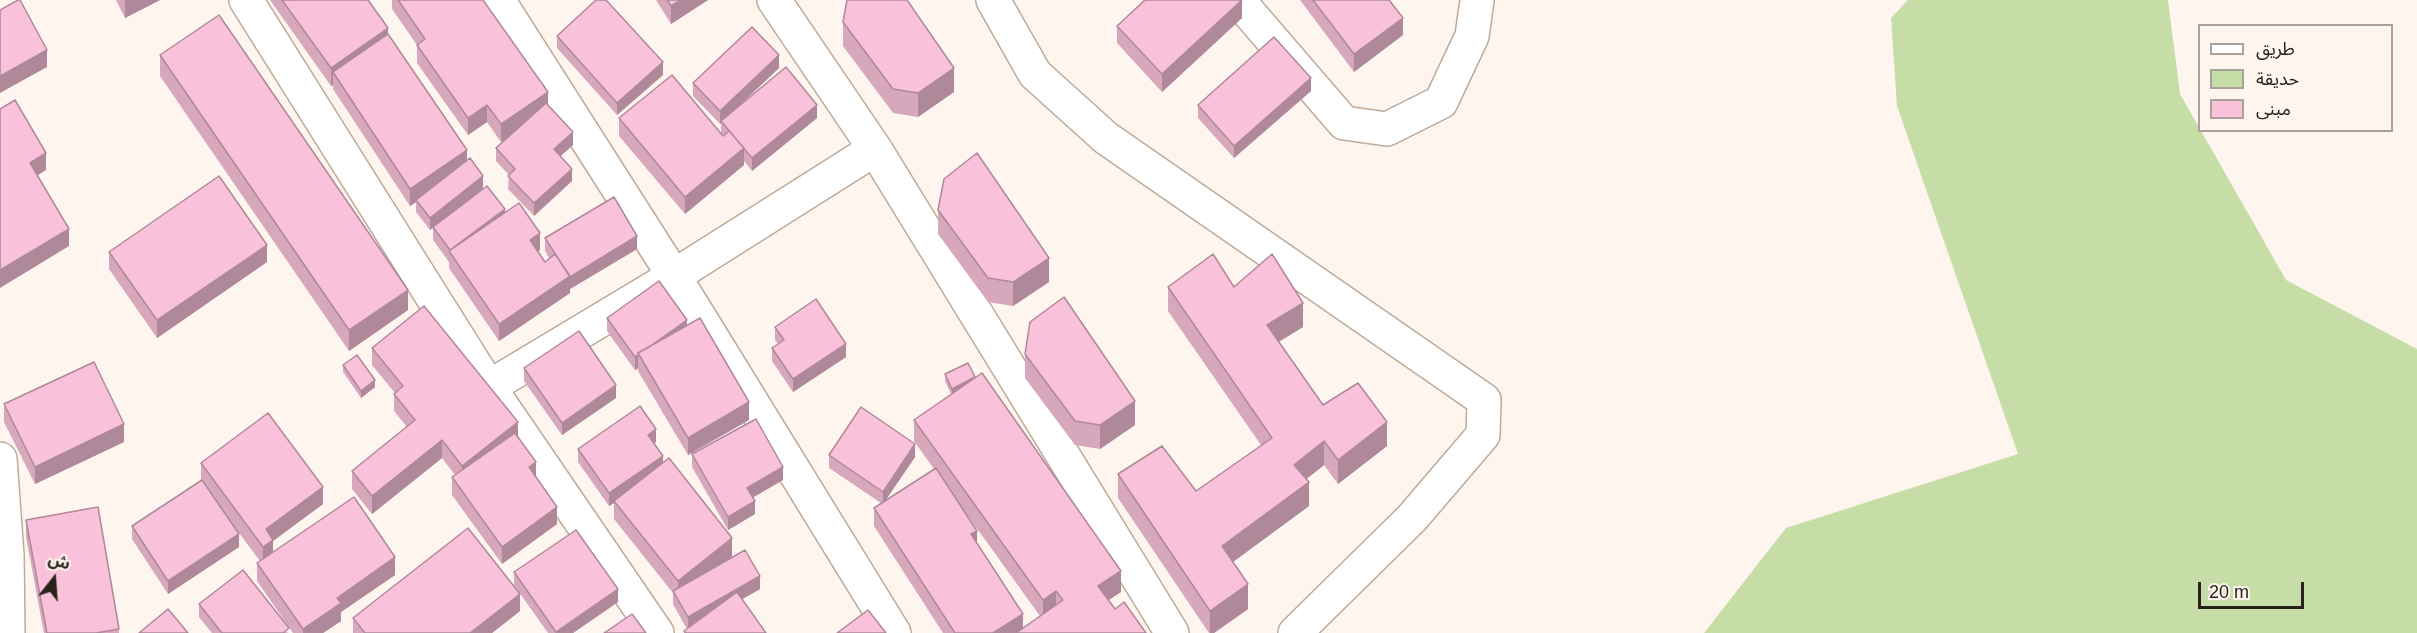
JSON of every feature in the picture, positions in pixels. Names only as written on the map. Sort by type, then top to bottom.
[{"type":"street","points":[[246,0],[489,387],[657,633]]},
{"type":"street","points":[[498,0],[674,276],[894,633]]},
{"type":"street","points":[[774,0],[875,149],[1172,633]]},
{"type":"street","points":[[993,0],[1035,74],[1106,138],[1484,400],[1483,435],[1412,518],[1295,633]]},
{"type":"street","points":[[1238,0],[1344,123],[1387,129],[1441,102],[1472,36],[1477,0]]},
{"type":"street","points":[[489,387],[674,276],[875,149]]},
{"type":"street","points":[[0,459],[7,555],[8,633]]},
{"type":"green space","points":[[1908,0],[2168,0],[2180,94],[2198,126],[2198,132],[2202,132],[2286,280],[2417,349],[2417,633],[1704,633],[1786,528],[2018,454],[1897,106],[1891,18]]},
{"type":"building","points":[[18,0],[47,50],[0,76],[0,10]]},
{"type":"building","points":[[282,0],[368,0],[388,28],[331,68]]},
{"type":"building","points":[[398,0],[483,0],[548,92],[501,124],[487,105],[468,118],[417,45],[425,39]]},
{"type":"building","points":[[596,0],[606,0],[663,62],[617,103],[557,36]]},
{"type":"building","points":[[667,0],[681,0],[671,6]]},
{"type":"building","points":[[847,0],[907,0],[954,68],[918,93],[893,89],[843,22]]},
{"type":"building","points":[[1145,0],[1242,0],[1162,74],[1117,26]]},
{"type":"building","points":[[1313,0],[1389,0],[1403,18],[1354,54]]},
{"type":"building","points":[[219,15],[408,290],[349,330],[160,55]]},
{"type":"building","points":[[752,27],[779,55],[720,111],[693,83]]},
{"type":"building","points":[[388,34],[467,150],[410,189],[333,72]]},
{"type":"building","points":[[1274,37],[1311,78],[1234,146],[1198,105]]},
{"type":"building","points":[[786,67],[817,105],[752,158],[721,121]]},
{"type":"building","points":[[672,75],[723,136],[729,131],[744,148],[685,197],[619,118]]},
{"type":"building","points":[[15,100],[46,153],[30,163],[69,229],[0,270],[0,109]]},
{"type":"building","points":[[546,103],[573,132],[554,149],[572,169],[534,203],[508,176],[515,169],[496,148]]},
{"type":"building","points":[[977,153],[1049,258],[1013,282],[988,278],[938,210],[944,179]]},
{"type":"building","points":[[470,158],[483,176],[430,218],[416,200]]},
{"type":"building","points":[[219,176],[267,245],[157,320],[109,252]]},
{"type":"building","points":[[487,186],[505,209],[450,250],[433,227]]},
{"type":"building","points":[[614,197],[637,236],[570,277],[545,238]]},
{"type":"building","points":[[519,203],[540,233],[530,240],[545,262],[555,254],[570,276],[499,324],[449,251]]},
{"type":"building","points":[[1213,254],[1234,287],[1272,254],[1303,303],[1267,325],[1323,405],[1358,383],[1387,422],[1338,460],[1324,441],[1294,465],[1309,482],[1222,546],[1248,584],[1210,611],[1118,474],[1162,446],[1196,491],[1272,438],[1168,287]]},
{"type":"building","points":[[659,281],[687,320],[635,357],[607,318]]},
{"type":"building","points":[[1064,297],[1135,401],[1100,425],[1075,421],[1025,354],[1030,322]]},
{"type":"building","points":[[816,299],[846,344],[793,379],[772,348],[784,340],[775,327]]},
{"type":"building","points":[[424,306],[518,422],[462,466],[442,440],[372,496],[352,471],[415,420],[394,394],[403,386],[372,348]]},
{"type":"building","points":[[700,318],[749,402],[688,438],[638,353]]},
{"type":"building","points":[[579,331],[616,385],[562,423],[524,368]]},
{"type":"building","points":[[357,355],[375,380],[361,391],[343,365]]},
{"type":"building","points":[[94,362],[124,424],[35,467],[4,404]]},
{"type":"building","points":[[968,363],[975,377],[952,389],[945,374]]},
{"type":"building","points":[[982,373],[1121,571],[1098,586],[1115,609],[1124,602],[1146,633],[1016,633],[1063,600],[1056,591],[1043,600],[914,420]]},
{"type":"building","points":[[640,406],[656,429],[648,435],[663,456],[609,493],[578,449]]},
{"type":"building","points":[[861,407],[915,444],[883,492],[829,455]]},
{"type":"building","points":[[268,413],[323,487],[266,529],[273,540],[263,547],[201,463]]},
{"type":"building","points":[[756,419],[783,467],[747,488],[755,501],[728,517],[692,454]]},
{"type":"building","points":[[515,433],[536,462],[529,467],[557,507],[502,547],[452,477]]},
{"type":"building","points":[[669,458],[732,538],[678,581],[614,501]]},
{"type":"building","points":[[936,468],[977,531],[971,534],[1023,614],[993,633],[955,633],[874,508]]},
{"type":"building","points":[[202,480],[239,534],[168,581],[132,526]]},
{"type":"building","points":[[354,497],[395,557],[337,598],[341,603],[303,629],[257,563]]},
{"type":"building","points":[[98,507],[119,629],[96,633],[47,633],[26,520]]},
{"type":"building","points":[[468,528],[520,594],[470,633],[365,633],[353,618]]},
{"type":"building","points":[[576,530],[618,589],[556,632],[514,572]]},
{"type":"building","points":[[745,550],[760,576],[688,617],[673,591]]},
{"type":"building","points":[[243,570],[289,628],[283,633],[222,633],[199,604]]},
{"type":"building","points":[[737,592],[766,633],[686,633],[684,631]]},
{"type":"building","points":[[168,609],[188,633],[139,633]]},
{"type":"building","points":[[868,610],[886,633],[837,633]]},
{"type":"building","points":[[632,614],[646,633],[604,633]]}]
